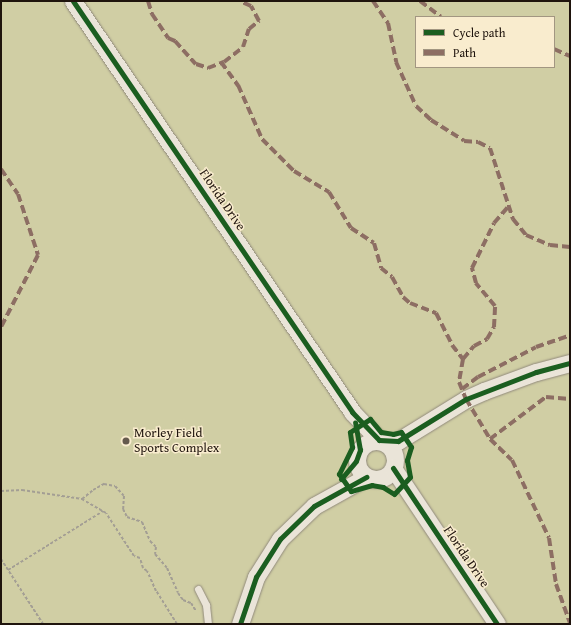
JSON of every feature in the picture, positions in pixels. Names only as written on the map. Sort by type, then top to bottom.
[{"type":"street","name":"Florida Drive","points":[[73,1],[352,412],[381,441]]},
{"type":"street","points":[[331,494],[358,455],[371,440],[398,441],[466,399],[536,372],[570,363]]},
{"type":"street","name":"Florida Drive","points":[[352,412],[358,455]]},
{"type":"street","points":[[240,624],[256,577],[280,539],[314,506],[331,494],[372,478],[384,477],[418,430]]},
{"type":"street","points":[[381,441],[388,444],[394,463]]},
{"type":"street","points":[[358,455],[357,467],[372,478]]},
{"type":"street","name":"Florida Drive","points":[[394,463],[417,503],[497,624]]},
{"type":"street","name":"Florida Drive","points":[[372,478],[391,483],[417,503]]},
{"type":"lane","points":[[198,589],[206,605],[208,624]]},
{"type":"path","points":[[82,499],[104,484],[115,486],[124,496],[123,509],[127,517],[142,522],[150,541],[156,547],[155,554],[167,568],[178,593],[183,600],[191,603],[197,613]]},
{"type":"path","points":[[1,491],[22,490],[82,499],[89,505],[103,511],[134,556],[140,558],[143,568],[147,571],[156,591],[177,624]]},
{"type":"path","points":[[8,570],[103,511]]},
{"type":"path","points":[[1,559],[43,624]]},
{"type":"shaded area","points":[[1,1],[570,1],[570,624],[1,624]]},
{"type":"marked path","points":[[148,1],[152,14],[168,38],[175,41],[196,64],[208,68],[224,62],[243,47],[249,29],[259,21],[251,6],[240,1]]},
{"type":"marked path","points":[[373,1],[388,23],[396,62],[416,106],[431,120],[464,141],[478,142],[490,148],[513,219],[526,235],[550,245],[570,247]]},
{"type":"marked path","points":[[420,1],[440,16]]},
{"type":"marked path","points":[[555,49],[570,56]]},
{"type":"marked path","points":[[221,62],[238,85],[262,139],[294,171],[329,192],[351,228],[374,243],[381,268],[392,277],[403,297],[410,303],[436,313],[452,345],[463,359],[474,346],[487,339],[494,327],[495,306],[476,283],[472,268],[494,223],[509,206]]},
{"type":"marked path","points":[[1,169],[18,194],[38,255],[1,327]]},
{"type":"marked path","points":[[462,389],[478,377],[536,347],[570,335]]},
{"type":"marked path","points":[[463,359],[459,382],[466,399],[490,439],[512,460],[549,538],[556,584],[570,623]]},
{"type":"marked path","points":[[490,439],[546,397],[570,399]]},
{"type":"cycle path","points":[[73,1],[352,412],[379,440],[398,441],[466,399],[536,372],[570,363]]},
{"type":"cycle path","points":[[370,419],[381,432],[393,434],[401,432],[411,447],[407,460],[410,477],[394,494],[383,487],[372,485],[351,491],[339,474],[352,447],[350,432],[370,419]]},
{"type":"cycle path","points":[[341,479],[356,461],[360,450],[355,422]]},
{"type":"cycle path","points":[[393,468],[497,624]]},
{"type":"cycle path","points":[[240,624],[256,577],[280,539],[314,506],[366,477]]},
{"type":"place","name":"Morley Field Sports Complex","points":[[126,441]]}]
